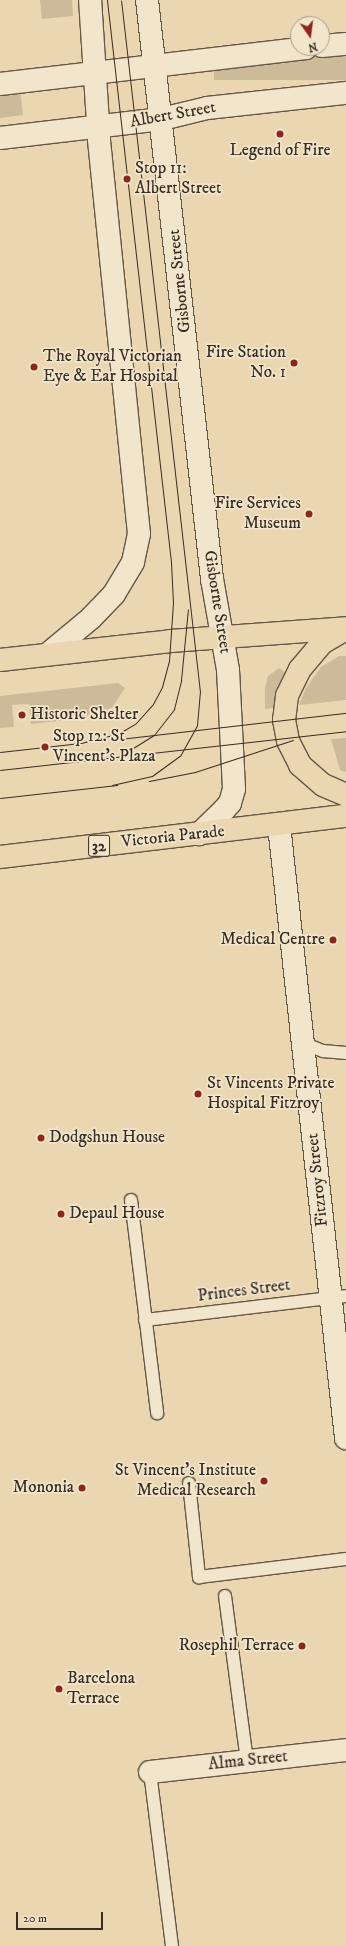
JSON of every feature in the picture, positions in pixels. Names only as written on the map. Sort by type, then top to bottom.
[{"type":"main road","points":[[0,660],[222,637],[346,628]]},
{"type":"main road","points":[[346,628],[322,643],[306,661],[290,686],[284,720],[288,741],[300,765],[323,785],[346,795]]},
{"type":"main road","name":"Victoria Parade","points":[[0,857],[346,816]]},
{"type":"street","points":[[48,654],[91,618],[114,594],[133,562],[139,534],[99,127],[90,0]]},
{"type":"street","name":"Gisborne Street","points":[[147,0],[162,119],[212,579],[228,670],[234,789],[227,806],[199,834]]},
{"type":"street","points":[[330,45],[346,44]]},
{"type":"street","points":[[0,84],[290,50]]},
{"type":"street","name":"Albert Street","points":[[0,138],[162,119],[207,108],[346,93]]},
{"type":"street","name":"Fitzroy Street","points":[[279,825],[303,1043],[338,1297],[346,1438]]},
{"type":"street","name":"Alma Street","points":[[150,1772],[346,1750]]},
{"type":"lane","points":[[303,1043],[323,1051],[346,1052]]},
{"type":"lane","points":[[131,1200],[157,1413]]},
{"type":"lane","name":"Princes Street","points":[[145,1320],[338,1297]]},
{"type":"lane","points":[[189,1483],[199,1576],[346,1559]]},
{"type":"lane","points":[[225,1596],[247,1761]]},
{"type":"lane","points":[[150,1772],[172,1946]]},
{"type":"shaded area","points":[[40,0],[72,0],[73,16],[42,19]]},
{"type":"shaded area","points":[[214,56],[346,56],[346,80],[214,80]]},
{"type":"shaded area","points":[[20,89],[23,115],[0,118],[0,91]]},
{"type":"shaded area","points":[[339,656],[346,656],[346,700],[299,705],[306,688],[321,667]]},
{"type":"shaded area","points":[[279,668],[286,673],[277,690],[273,708],[265,709],[265,688],[268,676]]},
{"type":"shaded area","points":[[118,683],[125,688],[112,708],[75,719],[31,724],[29,704],[12,705],[14,727],[0,728],[0,696]]},
{"type":"shaded area","points":[[346,738],[346,772],[340,770],[331,739]]},
{"type":"tram line","points":[[0,752],[81,743],[118,734],[136,723],[153,704],[162,687],[169,661],[173,603],[171,562],[107,0]]},
{"type":"tram line","points":[[112,785],[152,776],[180,756],[197,725],[200,692],[121,0]]},
{"type":"tram line","points":[[125,753],[154,735],[174,709],[181,680],[188,609]]},
{"type":"tram line","points":[[111,740],[346,713]]},
{"type":"tram line","points":[[0,770],[346,731]]},
{"type":"tram line","points":[[149,781],[195,772],[293,740]]},
{"type":"tram line","points":[[0,798],[117,785]]},
{"type":"place","name":"Legend of Fire","points":[[280,134]]},
{"type":"place","name":"Stop 11: Albert Street","points":[[127,179]]},
{"type":"place","name":"Fire Station No. 1","points":[[294,363]]},
{"type":"place","name":"The Royal Victorian Eye & Ear Hospital","points":[[34,367]]},
{"type":"place","name":"Fire Services Museum","points":[[309,514]]},
{"type":"place","name":"Historic Shelter","points":[[22,715]]},
{"type":"place","name":"Stop 12: St Vincent's Plaza","points":[[45,747]]},
{"type":"place","name":"Medical Centre","points":[[333,940]]},
{"type":"place","name":"St Vincents Private Hospital Fitzroy","points":[[198,1094]]},
{"type":"place","name":"Dodgshun House","points":[[41,1138]]},
{"type":"place","name":"Depaul House","points":[[61,1214]]},
{"type":"place","name":"St Vincent's Institute Medical Research","points":[[264,1481]]},
{"type":"place","name":"Mononia","points":[[82,1488]]},
{"type":"place","name":"Rosephil Terrace","points":[[302,1646]]},
{"type":"place","name":"Barcelona Terrace","points":[[59,1689]]}]
